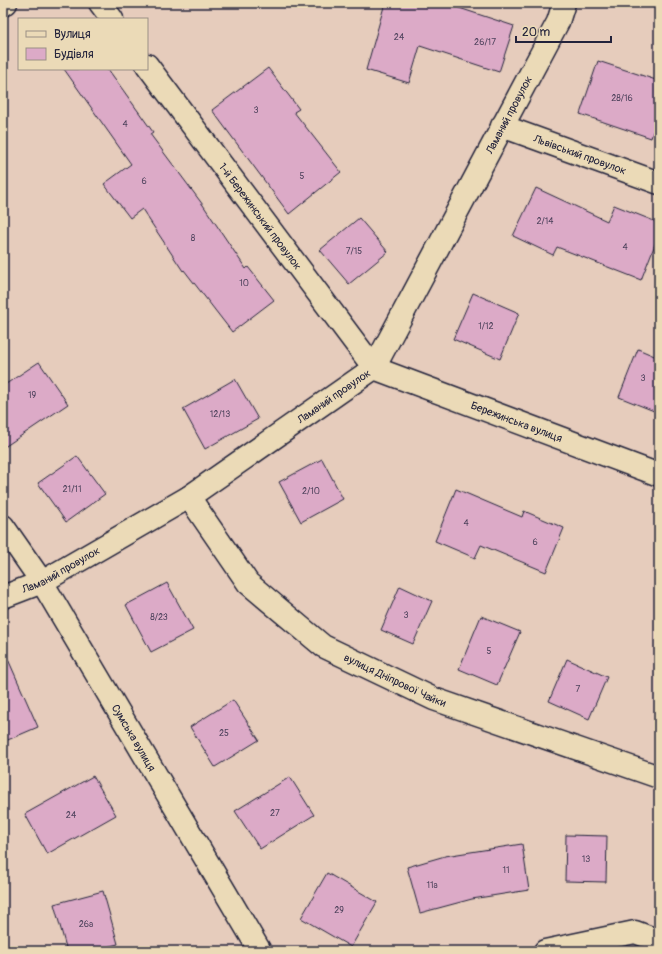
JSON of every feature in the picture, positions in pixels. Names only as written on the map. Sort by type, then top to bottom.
[{"type":"street","points":[[100,3],[111,18]]},
{"type":"street","name":"Ламаний провулок","points":[[3,597],[42,582],[189,497],[374,368],[558,22],[564,3]]},
{"type":"street","name":"1-й Бережинський провулок","points":[[148,66],[374,368]]},
{"type":"street","name":"Львівський провулок","points":[[502,126],[659,183]]},
{"type":"street","name":"Бережинська вулиця","points":[[374,368],[659,475]]},
{"type":"street","name":"вулиця Дніпрової Чайки","points":[[189,497],[248,583],[323,646],[434,699],[659,777]]},
{"type":"street","name":"Сумська вулиця","points":[[3,526],[42,582],[260,951]]},
{"type":"street","points":[[545,951],[635,932],[659,941]]},
{"type":"building","points":[[385,3],[444,3],[514,26],[499,72],[420,46],[409,83],[366,70]]},
{"type":"building","points":[[598,61],[659,81],[659,114],[651,138],[580,114]]},
{"type":"building","points":[[268,68],[299,109],[294,112],[341,172],[289,214],[212,110]]},
{"type":"building","points":[[65,70],[109,70],[153,132],[150,134],[203,205],[246,269],[248,267],[274,300],[232,332],[184,270],[183,271],[142,209],[130,218],[104,184],[131,164]]},
{"type":"building","points":[[536,188],[607,221],[614,205],[659,223],[659,234],[641,280],[557,247],[553,255],[513,236]]},
{"type":"building","points":[[359,218],[388,252],[349,284],[320,250]]},
{"type":"building","points":[[473,293],[519,313],[500,359],[453,339]]},
{"type":"building","points":[[638,349],[659,358],[659,413],[619,397]]},
{"type":"building","points":[[39,362],[68,404],[3,448],[3,386]]},
{"type":"building","points":[[235,379],[258,419],[205,449],[183,409]]},
{"type":"building","points":[[77,456],[105,494],[66,522],[38,483]]},
{"type":"building","points":[[322,459],[343,499],[301,522],[279,482]]},
{"type":"building","points":[[456,489],[522,517],[524,511],[564,528],[546,572],[481,545],[475,558],[435,541]]},
{"type":"building","points":[[167,583],[193,630],[151,652],[126,605]]},
{"type":"building","points":[[400,586],[432,601],[413,644],[381,630]]},
{"type":"building","points":[[481,616],[520,632],[497,685],[459,669]]},
{"type":"building","points":[[3,648],[38,727],[3,742]]},
{"type":"building","points":[[567,659],[607,677],[589,719],[549,701]]},
{"type":"building","points":[[233,700],[259,740],[215,767],[190,727]]},
{"type":"building","points":[[93,776],[116,815],[47,854],[25,814]]},
{"type":"building","points":[[290,777],[314,815],[260,849],[235,811]]},
{"type":"building","points":[[566,835],[607,836],[606,882],[565,881]]},
{"type":"building","points":[[522,844],[529,890],[472,899],[420,913],[407,867],[445,856]]},
{"type":"building","points":[[327,873],[377,902],[351,947],[301,918]]},
{"type":"building","points":[[103,891],[118,944],[90,951],[67,951],[54,904]]}]
